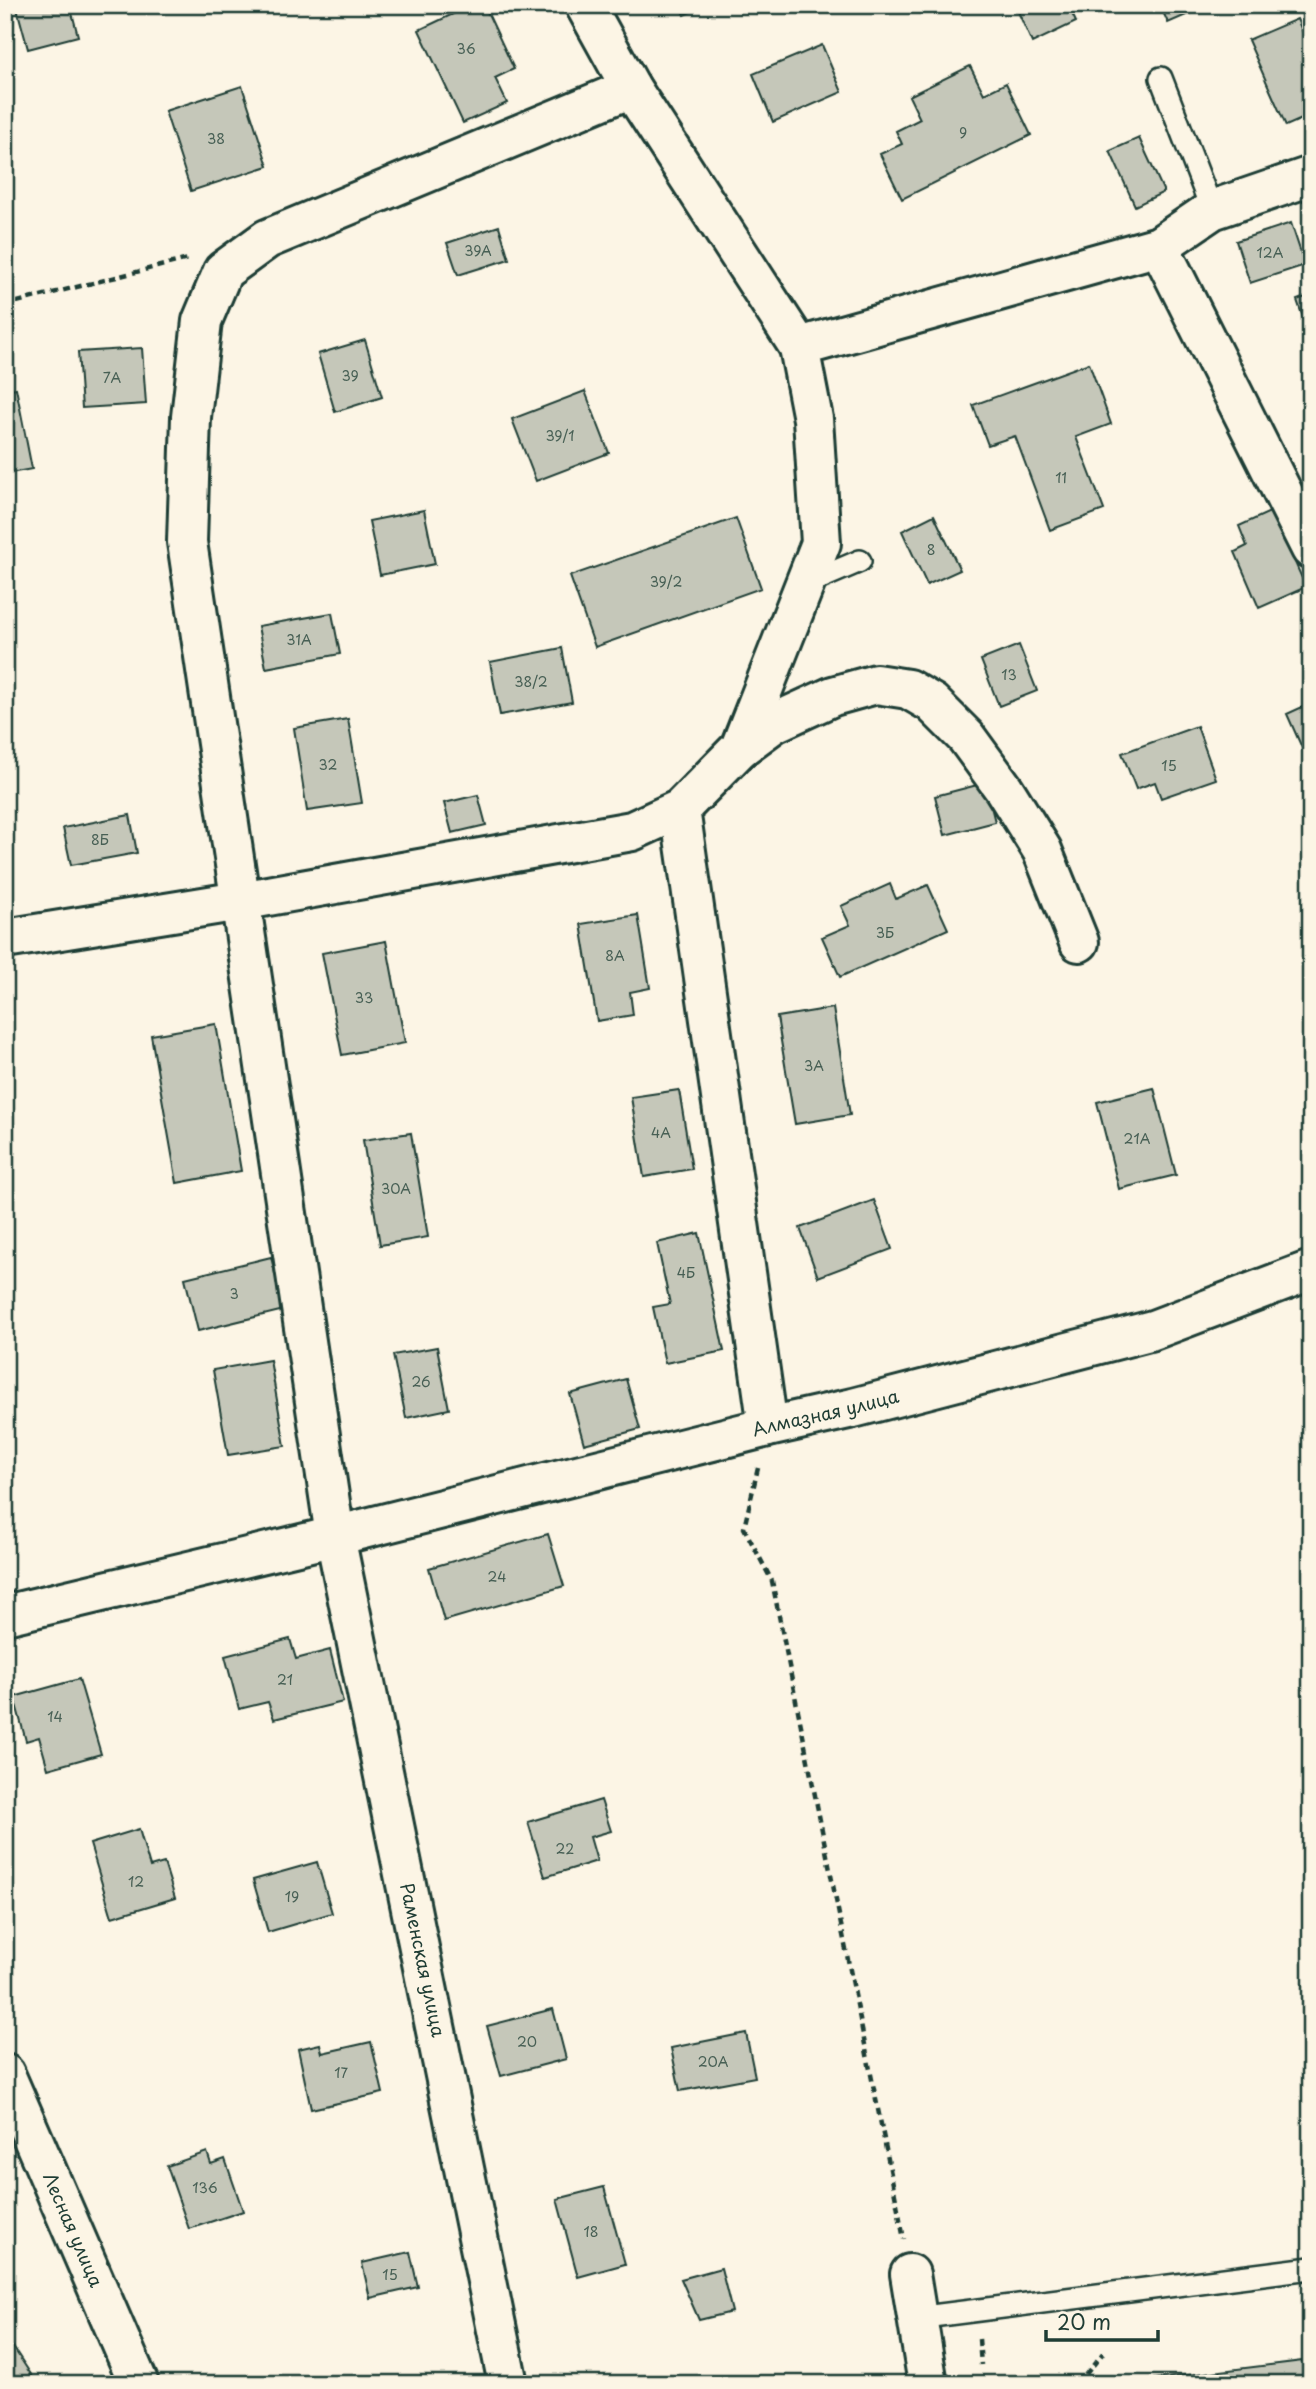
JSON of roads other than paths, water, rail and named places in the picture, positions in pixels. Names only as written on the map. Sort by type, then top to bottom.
[{"type":"street","points":[[585,5],[631,88],[799,347],[813,419],[821,543],[740,748]]},
{"type":"street","name":"Раменская улица","points":[[508,2384],[335,1536],[187,541],[191,417],[202,321],[223,271],[267,239],[631,88]]},
{"type":"street","points":[[799,347],[1159,246],[1212,210],[1311,176]]},
{"type":"street","points":[[1159,246],[1311,549]]},
{"type":"street","points":[[5,939],[240,901],[632,831],[680,809],[740,748],[774,723],[833,695],[876,684],[908,689],[932,703],[966,737],[1004,789],[1042,850],[1079,942]]},
{"type":"street","points":[[680,809],[768,1427]]},
{"type":"street","name":"Алмазная улица","points":[[5,1615],[853,1408],[1153,1330],[1311,1270]]},
{"type":"street","name":"Лесная улица","points":[[5,2074],[139,2384]]},
{"type":"street","points":[[910,2274],[928,2384]]},
{"type":"lane","points":[[1161,78],[1212,210]]},
{"type":"lane","points":[[804,584],[860,561]]},
{"type":"lane","points":[[916,2318],[1311,2268]]}]
